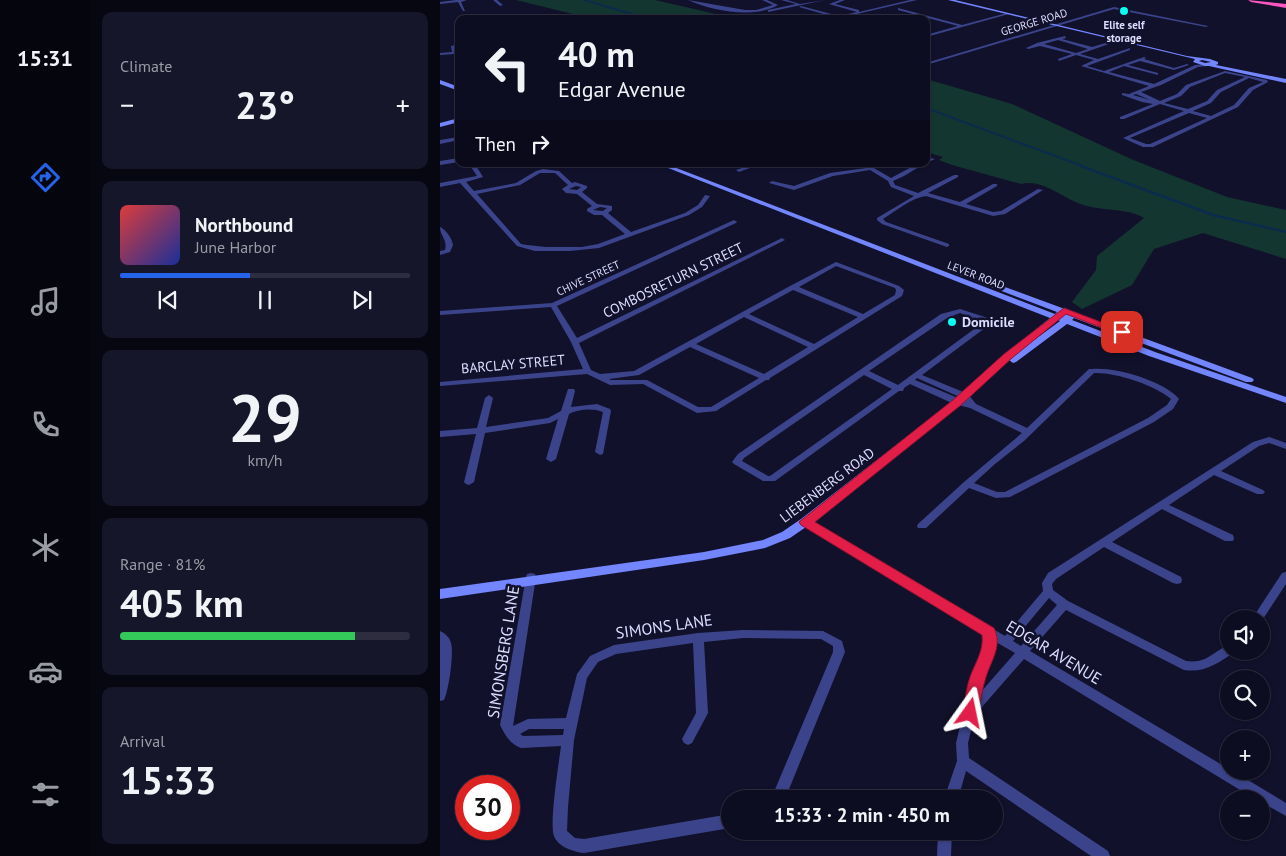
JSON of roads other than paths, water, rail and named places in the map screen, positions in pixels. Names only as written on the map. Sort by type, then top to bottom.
[{"type":"highway","points":[[1251,0],[1286,5]]},
{"type":"highway","points":[[1268,0],[1286,5]]},
{"type":"main road","points":[[945,0],[1006,14]]},
{"type":"main road","points":[[950,0],[1286,81]]},
{"type":"main road","points":[[1197,61],[1210,60],[1211,64]]},
{"type":"main road","points":[[440,80],[455,84]]},
{"type":"main road","points":[[440,80],[455,87]]},
{"type":"main road","points":[[440,125],[455,121]]},
{"type":"main road","name":"LEVER ROAD","points":[[669,167],[972,286],[1062,316]]},
{"type":"main road","name":"LEVER ROAD","points":[[680,167],[1062,316],[1152,354],[1286,400]]},
{"type":"main road","name":"LIEBENBERG ROAD","points":[[440,587],[629,568],[745,550],[776,540],[806,522],[985,378],[1015,358],[1062,316],[1075,315],[1286,394]]},
{"type":"main road","name":"LIEBENBERG ROAD","points":[[440,594],[530,579]]},
{"type":"street","points":[[440,3],[465,0]]},
{"type":"street","points":[[495,0],[501,6]]},
{"type":"street","points":[[690,0],[748,11],[776,6],[764,0]]},
{"type":"street","points":[[700,3],[713,0]]},
{"type":"street","points":[[772,0],[800,4]]},
{"type":"street","points":[[753,15],[823,0]]},
{"type":"street","points":[[844,0],[831,4],[864,13]]},
{"type":"street","points":[[858,15],[915,0]]},
{"type":"street","points":[[459,1],[464,10]]},
{"type":"street","points":[[784,2],[800,4],[834,15]]},
{"type":"street","name":"GEORGE ROAD","points":[[930,63],[1117,8],[1206,26]]},
{"type":"street","points":[[898,9],[921,15]]},
{"type":"street","points":[[781,15],[795,12],[810,15]]},
{"type":"street","points":[[852,15],[864,13]]},
{"type":"street","points":[[930,35],[1006,14]]},
{"type":"street","points":[[930,18],[962,26]]},
{"type":"street","points":[[1028,48],[1065,37]]},
{"type":"street","points":[[1057,39],[1093,49]]},
{"type":"street","points":[[1069,42],[1080,39]]},
{"type":"street","points":[[1059,60],[1108,43]]},
{"type":"street","points":[[1038,44],[1098,60]]},
{"type":"street","points":[[440,54],[455,53],[452,48],[455,47]]},
{"type":"street","points":[[1043,51],[1052,48]]},
{"type":"street","points":[[1130,49],[1083,66],[1153,84]]},
{"type":"street","points":[[1104,72],[1148,56]]},
{"type":"street","points":[[1139,59],[1174,69],[1187,65]]},
{"type":"street","points":[[1151,62],[1157,61]]},
{"type":"street","points":[[1129,95],[1153,84],[1171,72],[1197,61]]},
{"type":"street","points":[[1160,103],[1144,101],[1122,92],[1180,75],[1197,66],[1211,64]]},
{"type":"street","points":[[1124,65],[1156,74]]},
{"type":"street","points":[[1134,74],[1145,70]]},
{"type":"street","points":[[1171,72],[1180,75]]},
{"type":"street","points":[[1122,118],[1179,95],[1188,86],[1225,72],[1248,77],[1266,82],[1252,90],[1236,106],[1151,146],[1145,146],[1126,138],[1209,102],[1219,91],[1248,77]]},
{"type":"street","points":[[1136,92],[1160,103],[1213,118]]},
{"type":"street","points":[[440,142],[455,139]]},
{"type":"street","points":[[440,163],[455,161]]},
{"type":"street","points":[[440,185],[480,177],[474,167]]},
{"type":"street","points":[[739,170],[748,167]]},
{"type":"street","points":[[890,180],[903,176],[914,167]]},
{"type":"street","points":[[772,183],[794,188],[832,174],[869,169],[890,180],[893,186],[918,195],[932,195],[997,215],[1040,190]]},
{"type":"street","points":[[472,193],[522,182],[531,175],[541,171],[557,172],[571,185],[564,190],[578,192],[596,206],[590,209],[590,212],[594,214],[604,213],[630,235]]},
{"type":"street","points":[[948,245],[879,220],[918,195],[956,176]]},
{"type":"street","points":[[462,181],[522,247],[532,249],[588,248],[630,235],[694,210],[707,196]]},
{"type":"street","points":[[961,204],[995,185]]},
{"type":"street","name":"CHIVE STREET","points":[[440,313],[553,306],[734,222]]},
{"type":"street","points":[[440,229],[448,238],[450,246],[448,252],[440,253]]},
{"type":"street","name":"COMBOSRETURN STREET","points":[[575,342],[782,240]]},
{"type":"street","points":[[553,306],[575,342],[588,371],[610,383],[633,378],[743,314],[831,266],[838,264],[897,287],[900,290],[898,296],[719,406],[703,411],[692,408],[633,378]]},
{"type":"street","points":[[792,288],[864,317]]},
{"type":"street","points":[[965,312],[986,322],[985,326],[914,379],[774,478],[766,479],[737,462],[741,456],[950,313],[965,312]]},
{"type":"street","points":[[743,314],[814,347]]},
{"type":"street","points":[[690,344],[766,378]]},
{"type":"street","points":[[922,526],[968,484],[1028,432],[1086,375],[1097,370],[1114,372],[1164,391],[1174,399],[1174,403],[1170,407],[1151,420],[1007,495],[996,495],[968,484]]},
{"type":"street","name":"BARCLAY STREET","points":[[440,384],[588,371]]},
{"type":"street","points":[[864,372],[900,389]]},
{"type":"street","points":[[914,379],[961,399],[1028,432]]},
{"type":"street","points":[[551,459],[571,391]]},
{"type":"street","points":[[469,482],[489,398]]},
{"type":"street","points":[[440,434],[480,431],[553,419],[571,409],[596,407],[607,411],[600,452]]},
{"type":"street","points":[[1006,642],[1048,592],[1047,583],[1052,576],[1261,441],[1274,441],[1286,446]]},
{"type":"street","points":[[1213,471],[1260,492]]},
{"type":"street","points":[[1162,505],[1229,538]]},
{"type":"street","name":"EDGAR AVENUE","points":[[806,522],[1286,810]]},
{"type":"street","points":[[1105,543],[1177,580]]},
{"type":"street","points":[[1263,610],[1286,576]]},
{"type":"street","name":"SIMONSBERG LANE","points":[[530,579],[506,721],[510,733],[521,742],[568,740]]},
{"type":"street","points":[[1048,592],[1064,604],[1184,665],[1199,668],[1208,665],[1220,656]]},
{"type":"street","points":[[970,713],[1064,604]]},
{"type":"street","points":[[954,790],[963,762],[962,743],[978,678],[988,654],[989,632]]},
{"type":"street","name":"SIMONS LANE","points":[[721,823],[584,846],[566,841],[560,834],[559,828],[571,723],[581,677],[594,659],[614,650],[698,638],[743,634],[823,636],[838,644],[839,652],[782,790]]},
{"type":"street","points":[[440,636],[444,638],[446,643],[445,674],[440,696]]},
{"type":"street","points":[[688,739],[702,713],[698,638]]},
{"type":"street","name":"SIMONSBERG LANE","points":[[510,733],[528,724],[571,723]]},
{"type":"street","points":[[963,762],[1103,856]]},
{"type":"street","points":[[944,856],[945,840]]},
{"type":"waterway","points":[[584,0],[635,15]]},
{"type":"waterway","points":[[930,109],[1085,167]]},
{"type":"waterway","points":[[1081,166],[1213,215],[1286,232]]},
{"type":"place","name":"Elite self storage","points":[[1124,11]]},
{"type":"place","name":"Domicile","points":[[952,322]]}]
